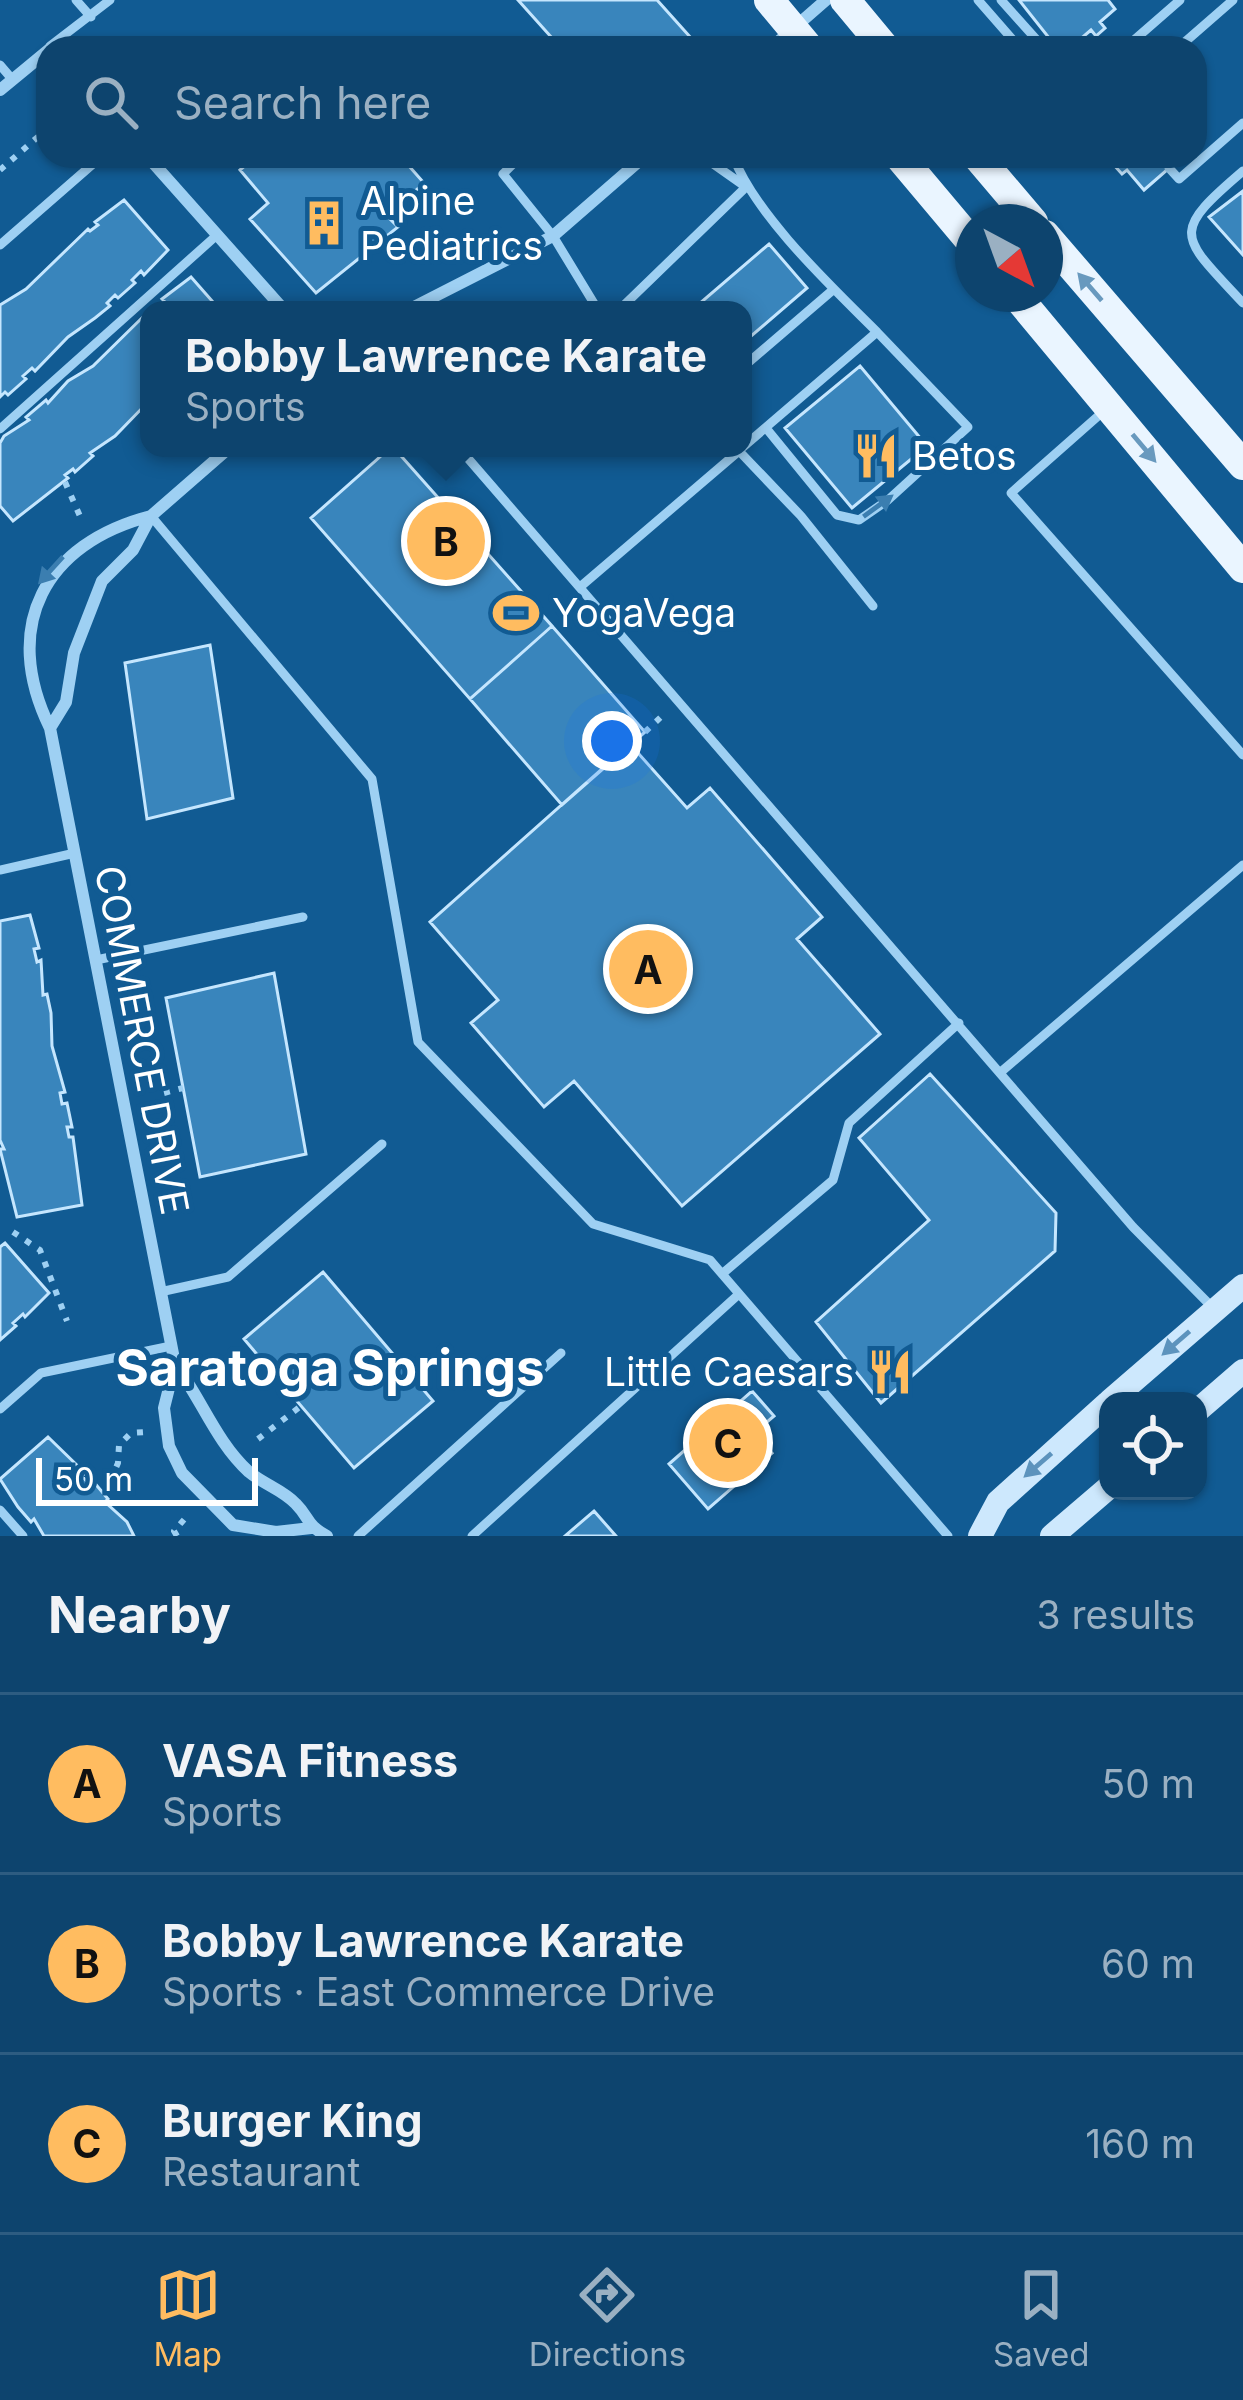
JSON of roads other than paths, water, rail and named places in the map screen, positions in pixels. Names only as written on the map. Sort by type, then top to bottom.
[{"type":"main road","points":[[769,0],[788,36]]},
{"type":"main road","points":[[845,0],[875,36]]},
{"type":"main road","points":[[909,168],[955,223]]},
{"type":"main road","points":[[987,168],[1018,204]]},
{"type":"main road","points":[[1063,257],[1243,465]]},
{"type":"main road","points":[[1030,312],[1243,568]]},
{"type":"main road","points":[[1120,1392],[1243,1286]]},
{"type":"main road","points":[[1207,1402],[1243,1372]]},
{"type":"main road","points":[[980,1536],[998,1502],[1099,1411]]},
{"type":"main road","points":[[1052,1536],[1099,1496]]},
{"type":"street","points":[[796,36],[826,0]]},
{"type":"street","points":[[0,90],[36,59]]},
{"type":"street","points":[[158,168],[276,301]]},
{"type":"street","points":[[425,301],[553,236],[631,168]]},
{"type":"street","points":[[50,728],[66,702],[74,653],[102,581],[133,550],[152,516],[219,457]]},
{"type":"street","name":"COMMERCE DRIVE","points":[[152,516],[114,525],[75,546],[46,572],[26,605],[18,647],[34,707],[50,728],[175,1364],[200,1396],[219,1437],[249,1472],[296,1504],[310,1528]]},
{"type":"street","name":"COMMERCE DRIVE","points":[[175,1364],[164,1408],[169,1446],[182,1473],[233,1525],[276,1532],[310,1528],[327,1536]]},
{"type":"lane","points":[[76,0],[91,16]]},
{"type":"lane","points":[[65,36],[110,0]]},
{"type":"lane","points":[[978,0],[1010,36]]},
{"type":"lane","points":[[1001,0],[1033,36]]},
{"type":"lane","points":[[1139,36],[1180,0]]},
{"type":"lane","points":[[1192,36],[1233,0]]},
{"type":"lane","points":[[0,65],[12,79]]},
{"type":"lane","points":[[1207,155],[1243,123]]},
{"type":"lane","points":[[0,244],[88,168]]},
{"type":"lane","points":[[508,168],[503,173],[553,236],[593,301]]},
{"type":"lane","points":[[719,168],[746,187],[834,290],[968,428],[859,520],[837,515],[766,428]]},
{"type":"lane","points":[[738,168],[746,187]]},
{"type":"lane","points":[[1169,168],[1179,179],[1192,168]]},
{"type":"lane","points":[[1243,171],[1200,208],[1191,231],[1196,249],[1243,303]]},
{"type":"lane","points":[[628,301],[746,187]]},
{"type":"lane","points":[[143,301],[217,235]]},
{"type":"lane","points":[[752,359],[834,290]]},
{"type":"lane","points":[[0,429],[140,304]]},
{"type":"lane","points":[[752,440],[877,332]]},
{"type":"lane","points":[[1109,407],[1011,493],[1243,755]]},
{"type":"lane","points":[[467,457],[1133,1226],[1214,1310]]},
{"type":"lane","points":[[580,587],[732,457]]},
{"type":"lane","points":[[748,457],[873,605]]},
{"type":"lane","points":[[152,516],[371,779],[418,1042],[593,1224],[710,1260],[948,1536]]},
{"type":"lane","points":[[0,869],[75,853]]},
{"type":"lane","points":[[1002,1071],[1243,865]]},
{"type":"lane","points":[[96,960],[303,916]]},
{"type":"lane","points":[[722,1274],[833,1180],[849,1123],[959,1023]]},
{"type":"lane","points":[[160,1292],[228,1277],[382,1144]]},
{"type":"lane","points":[[472,1536],[739,1294]]},
{"type":"lane","points":[[0,1408],[41,1373],[171,1346]]},
{"type":"lane","points":[[358,1536],[561,1352]]},
{"type":"lane","points":[[0,1510],[22,1536]]},
{"type":"place","name":"Alpine Pediatrics","points":[[324,223]]},
{"type":"place","name":"Betos","points":[[876,456]]},
{"type":"place","name":"Bobby Lawrence Karate","points":[[446,541]]},
{"type":"place","name":"YogaVega","points":[[516,613]]},
{"type":"place","name":"VASA Fitness","points":[[648,969]]},
{"type":"place","name":"Little Caesars","points":[[890,1372]]},
{"type":"place","name":"Burger King","points":[[728,1443]]},
{"type":"district","name":"Saratoga Springs","points":[[330,1368]]}]
